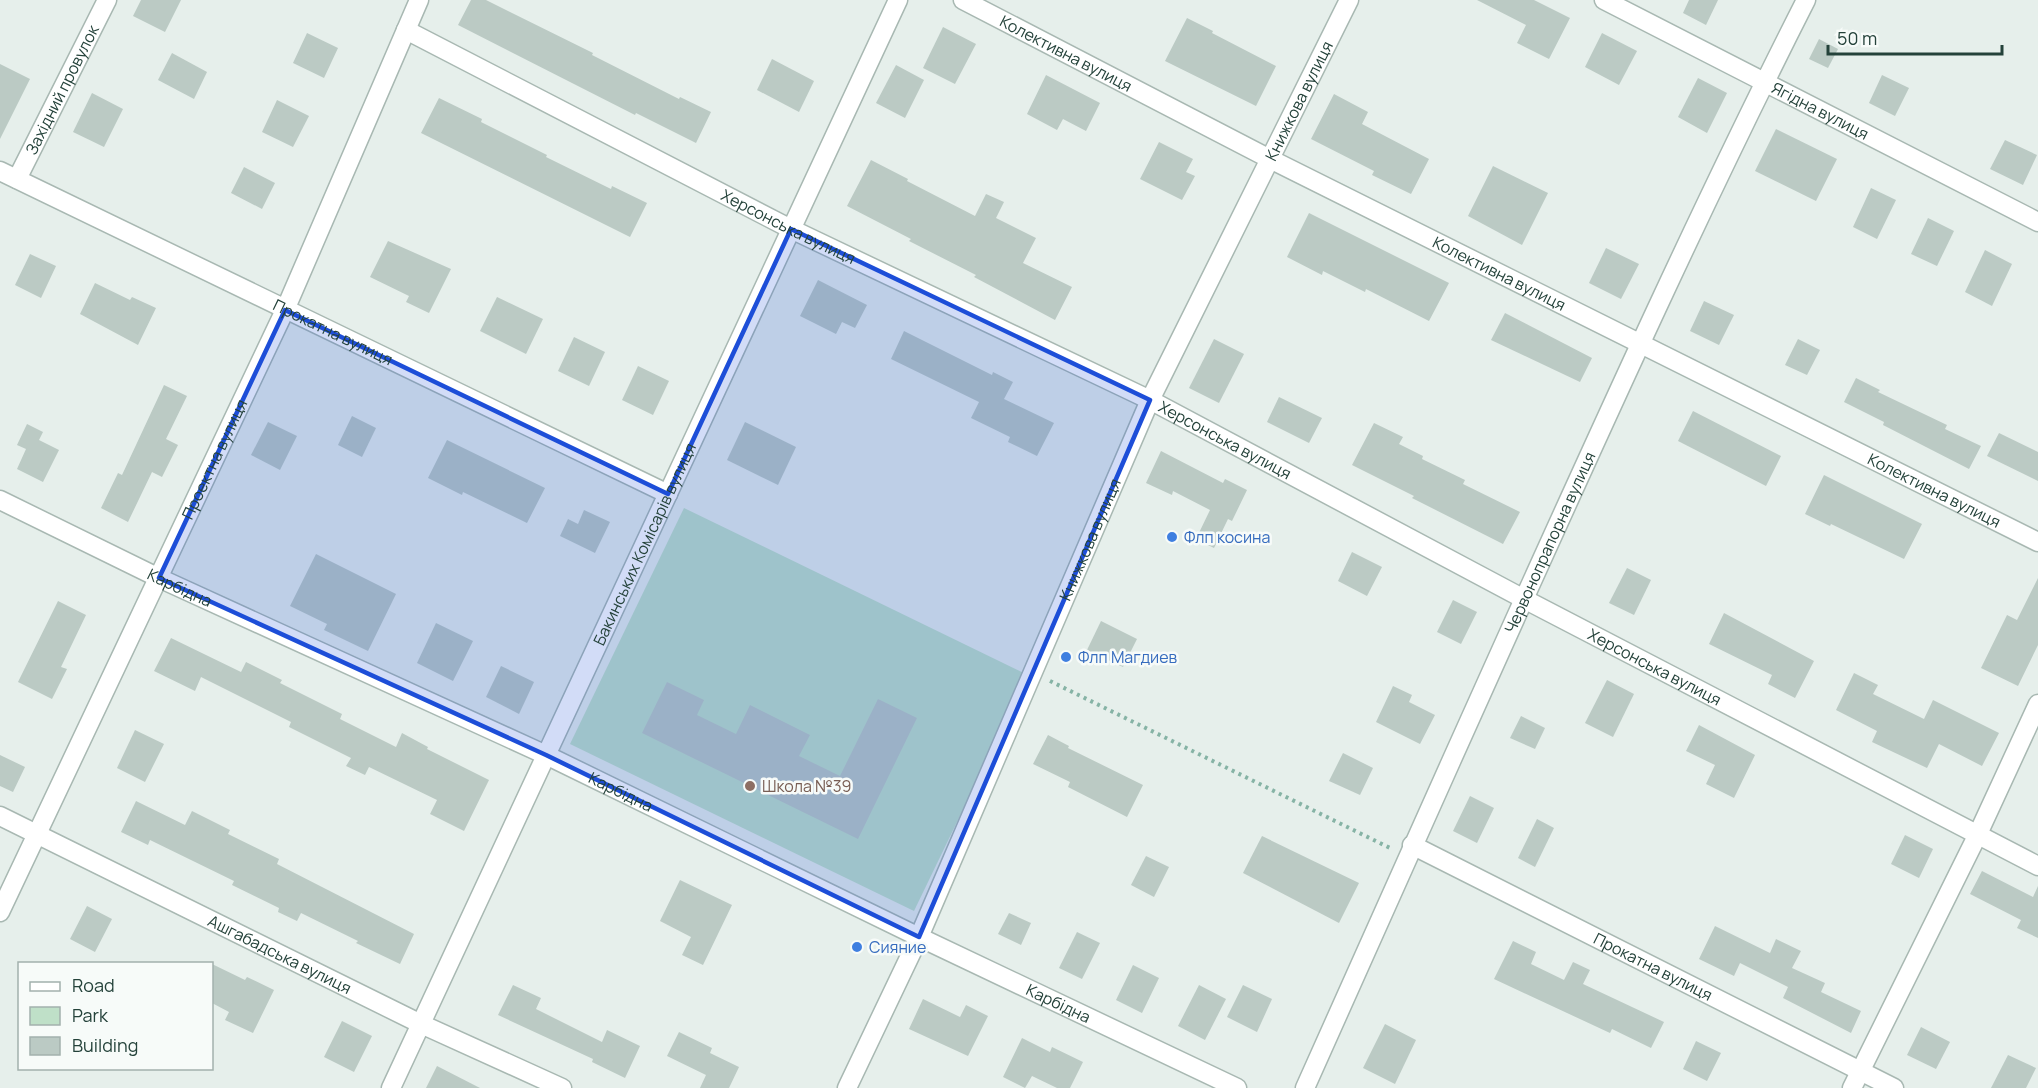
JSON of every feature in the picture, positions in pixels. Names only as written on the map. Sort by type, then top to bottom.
[{"type":"street","name":"Західний провулок","points":[[17,179],[107,0]]},
{"type":"street","name":"Проектна вулиця","points":[[0,912],[285,310],[419,0]]},
{"type":"street","name":"Бакинських Комісарів вулиця","points":[[391,1088],[898,0]]},
{"type":"street","name":"Колективна вулиця","points":[[963,0],[1270,159],[2038,542]]},
{"type":"street","name":"Книжкова вулиця","points":[[847,1088],[919,937],[1150,400],[1349,0]]},
{"type":"street","name":"Ягідна вулиця","points":[[1604,0],[2038,222]]},
{"type":"street","name":"Червонопрапорна вулиця","points":[[1305,1088],[1640,343],[1806,0]]},
{"type":"street","name":"Херсонська вулиця","points":[[406,30],[791,230],[1150,400],[1524,599],[2038,866]]},
{"type":"street","name":"Прокатна вулиця","points":[[0,171],[668,494]]},
{"type":"street","name":"Карбідна","points":[[0,500],[159,578],[546,755],[919,937],[1237,1088]]},
{"type":"street","points":[[1852,1088],[1977,836],[2038,704]]},
{"type":"street","name":"Ашгабадська вулиця","points":[[0,816],[421,1024],[562,1088]]},
{"type":"street","name":"Прокатна вулиця","points":[[1410,851],[1894,1088]]},
{"type":"path","points":[[1033,673],[1410,851]]},
{"type":"highlighted area","points":[[791,229],[1150,400],[919,937],[546,755],[159,578],[285,310],[668,494]]},
{"type":"green space","points":[[684,508],[1028,675],[914,911],[570,744]]},
{"type":"building","points":[[141,0],[181,0],[165,32],[133,16]]},
{"type":"building","points":[[471,0],[486,0],[679,99],[680,97],[711,112],[696,143],[636,113],[635,115],[458,25]]},
{"type":"building","points":[[1477,0],[1534,0],[1570,18],[1549,59],[1517,43],[1526,25]]},
{"type":"building","points":[[1689,0],[1718,0],[1706,25],[1683,13]]},
{"type":"building","points":[[1187,18],[1276,66],[1256,106],[1165,61]]},
{"type":"building","points":[[943,27],[976,44],[955,84],[923,68]]},
{"type":"building","points":[[307,33],[338,48],[324,78],[293,63]]},
{"type":"building","points":[[1602,33],[1637,51],[1619,85],[1585,67]]},
{"type":"building","points":[[1819,39],[1838,49],[1828,68],[1809,59]]},
{"type":"building","points":[[172,53],[207,72],[194,99],[158,80]]},
{"type":"building","points":[[772,59],[814,81],[799,112],[757,90]]},
{"type":"building","points":[[0,64],[30,79],[0,139]]},
{"type":"building","points":[[896,65],[924,80],[905,118],[876,103]]},
{"type":"building","points":[[1046,75],[1100,103],[1086,131],[1063,119],[1057,130],[1027,114]]},
{"type":"building","points":[[1882,75],[1909,88],[1895,116],[1869,103]]},
{"type":"building","points":[[1698,78],[1727,93],[1707,133],[1678,117]]},
{"type":"building","points":[[92,93],[123,109],[104,147],[73,132]]},
{"type":"building","points":[[1334,94],[1368,112],[1362,124],[1429,159],[1411,194],[1372,175],[1374,171],[1311,139]]},
{"type":"building","points":[[439,98],[482,119],[481,122],[547,155],[546,157],[611,189],[612,186],[647,203],[630,237],[421,133]]},
{"type":"building","points":[[277,100],[309,116],[293,147],[262,132]]},
{"type":"building","points":[[1776,129],[1837,159],[1816,201],[1755,171]]},
{"type":"building","points":[[2005,140],[2037,155],[2023,185],[1990,169]]},
{"type":"building","points":[[1159,142],[1193,159],[1186,172],[1195,176],[1182,200],[1140,179]]},
{"type":"building","points":[[871,160],[975,216],[986,194],[1004,202],[996,218],[1036,238],[1023,263],[1072,287],[1055,320],[974,277],[976,275],[909,241],[911,239],[847,206]]},
{"type":"building","points":[[1493,166],[1548,193],[1522,245],[1468,216]]},
{"type":"building","points":[[244,167],[275,183],[262,209],[231,193]]},
{"type":"building","points":[[1871,188],[1896,200],[1877,239],[1853,227]]},
{"type":"building","points":[[1309,213],[1449,283],[1429,321],[1366,289],[1365,292],[1323,271],[1322,275],[1287,257]]},
{"type":"building","points":[[1928,218],[1954,231],[1937,266],[1911,254]]},
{"type":"building","points":[[388,241],[451,269],[429,313],[406,302],[409,296],[370,277]]},
{"type":"building","points":[[1606,248],[1639,264],[1621,299],[1589,283]]},
{"type":"building","points":[[1985,250],[2012,264],[1992,306],[1965,292]]},
{"type":"building","points":[[30,254],[56,266],[41,298],[15,285]]},
{"type":"building","points":[[818,280],[867,305],[855,328],[842,322],[836,334],[800,316]]},
{"type":"building","points":[[95,283],[130,300],[132,297],[156,308],[138,345],[80,314]]},
{"type":"building","points":[[497,297],[543,319],[526,354],[480,331]]},
{"type":"building","points":[[1704,301],[1734,315],[1719,345],[1690,331]]},
{"type":"building","points":[[1505,313],[1592,358],[1580,382],[1491,340]]},
{"type":"building","points":[[904,331],[992,375],[993,372],[1013,382],[1004,399],[1054,423],[1037,456],[1008,442],[1010,437],[971,418],[979,402],[891,359]]},
{"type":"building","points":[[574,337],[605,352],[589,386],[558,371]]},
{"type":"building","points":[[1214,339],[1244,354],[1219,403],[1189,388]]},
{"type":"building","points":[[1798,339],[1820,350],[1807,375],[1785,365]]},
{"type":"building","points":[[638,366],[669,381],[653,415],[622,400]]},
{"type":"building","points":[[1856,378],[1880,390],[1878,392],[1947,425],[1945,429],[1981,446],[1969,469],[1883,425],[1884,422],[1844,402]]},
{"type":"building","points":[[164,385],[187,396],[166,439],[178,445],[162,477],[152,472],[128,522],[101,508],[118,473],[122,475]]},
{"type":"building","points":[[1279,397],[1322,418],[1309,443],[1267,422]]},
{"type":"building","points":[[1693,411],[1781,456],[1766,486],[1678,441]]},
{"type":"building","points":[[352,416],[376,428],[362,457],[338,445]]},
{"type":"building","points":[[268,422],[297,436],[280,470],[251,455]]},
{"type":"building","points":[[745,422],[796,447],[778,485],[727,460]]},
{"type":"building","points":[[1374,423],[1403,437],[1399,444],[1423,456],[1422,459],[1465,480],[1463,484],[1520,512],[1503,544],[1352,465]]},
{"type":"building","points":[[27,424],[43,432],[39,440],[59,450],[43,482],[17,469],[26,449],[17,445]]},
{"type":"building","points":[[1999,433],[2038,452],[2038,481],[1987,456]]},
{"type":"building","points":[[447,440],[545,488],[527,523],[428,478]]},
{"type":"building","points":[[1161,451],[1223,483],[1225,479],[1247,490],[1232,521],[1228,519],[1214,548],[1196,539],[1210,510],[1173,491],[1172,495],[1146,483]]},
{"type":"building","points":[[1824,475],[1922,524],[1904,559],[1805,514]]},
{"type":"building","points":[[584,510],[610,522],[595,553],[560,536],[568,519],[578,524]]},
{"type":"building","points":[[1352,552],[1382,567],[1367,596],[1338,581]]},
{"type":"building","points":[[316,554],[396,594],[368,651],[324,630],[327,624],[290,606]]},
{"type":"building","points":[[1627,568],[1651,580],[1634,615],[1609,603]]},
{"type":"building","points":[[2038,578],[2038,645],[2018,686],[1981,668],[2007,615],[2017,620]]},
{"type":"building","points":[[1453,600],[1477,612],[1461,644],[1437,632]]},
{"type":"building","points":[[58,601],[86,615],[61,667],[67,669],[52,699],[18,682]]},
{"type":"building","points":[[1724,613],[1814,661],[1795,698],[1768,684],[1772,675],[1709,644]]},
{"type":"building","points":[[1101,621],[1137,639],[1123,667],[1087,650]]},
{"type":"building","points":[[436,623],[473,641],[453,681],[417,663]]},
{"type":"building","points":[[171,638],[241,672],[246,662],[282,680],[280,683],[342,714],[340,719],[396,747],[402,733],[428,747],[427,749],[489,780],[464,831],[430,814],[437,800],[369,767],[365,775],[346,766],[351,758],[289,727],[291,722],[201,677],[195,691],[154,671]]},
{"type":"building","points":[[501,666],[534,682],[519,714],[486,697]]},
{"type":"building","points":[[1854,673],[1878,685],[1873,694],[1924,719],[1933,700],[1999,733],[1982,766],[1939,744],[1927,768],[1872,742],[1877,731],[1836,710]]},
{"type":"building","points":[[1607,680],[1634,694],[1613,737],[1585,723]]},
{"type":"building","points":[[667,682],[704,700],[697,715],[736,734],[750,705],[810,735],[799,756],[840,776],[878,699],[917,718],[858,839],[642,733]]},
{"type":"building","points":[[1393,686],[1412,695],[1409,702],[1435,715],[1420,744],[1376,722]]},
{"type":"building","points":[[1521,716],[1545,728],[1535,749],[1510,738]]},
{"type":"building","points":[[1699,725],[1755,755],[1734,798],[1706,784],[1715,765],[1686,751]]},
{"type":"building","points":[[135,730],[164,744],[145,782],[117,768]]},
{"type":"building","points":[[1048,735],[1069,746],[1068,748],[1143,785],[1127,817],[1068,787],[1070,782],[1033,764]]},
{"type":"building","points":[[1343,753],[1373,768],[1360,795],[1329,781]]},
{"type":"building","points":[[0,755],[25,767],[13,792],[0,786]]},
{"type":"building","points":[[1470,796],[1494,808],[1477,843],[1453,831]]},
{"type":"building","points":[[136,801],[185,825],[192,811],[230,830],[228,834],[279,859],[277,864],[414,934],[400,964],[301,913],[297,921],[278,912],[279,908],[232,885],[234,881],[150,840],[148,845],[121,832]]},
{"type":"building","points":[[1537,819],[1554,828],[1535,867],[1518,858]]},
{"type":"building","points":[[1905,835],[1933,849],[1919,878],[1891,864]]},
{"type":"building","points":[[1262,836],[1359,883],[1339,923],[1243,873]]},
{"type":"building","points":[[1146,856],[1169,867],[1154,897],[1131,885]]},
{"type":"building","points":[[1982,871],[2033,897],[2038,886],[2038,938],[2017,928],[2021,920],[1970,894]]},
{"type":"building","points":[[680,880],[732,905],[703,965],[682,955],[691,937],[660,921]]},
{"type":"building","points":[[87,906],[112,919],[95,952],[70,939]]},
{"type":"building","points":[[1009,913],[1031,923],[1021,945],[998,934]]},
{"type":"building","points":[[1715,926],[1770,953],[1776,939],[1801,951],[1792,968],[1825,983],[1821,992],[1861,1011],[1851,1033],[1783,998],[1788,987],[1740,963],[1734,976],[1699,959]]},
{"type":"building","points":[[1077,932],[1100,943],[1082,979],[1059,968]]},
{"type":"building","points":[[1513,941],[1536,952],[1531,964],[1564,980],[1573,962],[1590,970],[1583,984],[1664,1022],[1651,1048],[1612,1029],[1610,1033],[1494,979]]},
{"type":"building","points":[[213,964],[245,980],[247,977],[274,990],[253,1033],[225,1020],[229,1012],[213,1004]]},
{"type":"building","points":[[1133,965],[1159,978],[1142,1013],[1116,1000]]},
{"type":"building","points":[[513,985],[541,998],[536,1009],[602,1042],[607,1030],[640,1046],[625,1078],[592,1062],[593,1059],[498,1015]]},
{"type":"building","points":[[1199,985],[1226,999],[1205,1040],[1178,1026]]},
{"type":"building","points":[[1243,985],[1272,999],[1257,1032],[1227,1017]]},
{"type":"building","points":[[923,999],[960,1017],[966,1005],[988,1016],[968,1056],[909,1029]]},
{"type":"building","points":[[342,1021],[372,1036],[354,1072],[324,1057]]},
{"type":"building","points":[[1385,1024],[1416,1040],[1395,1084],[1363,1068]]},
{"type":"building","points":[[1921,1027],[1950,1042],[1936,1069],[1907,1055]]},
{"type":"building","points":[[679,1032],[712,1048],[710,1053],[739,1067],[729,1088],[700,1088],[706,1075],[667,1056]]},
{"type":"building","points":[[1022,1038],[1050,1052],[1052,1047],[1083,1062],[1070,1088],[1057,1088],[1032,1076],[1025,1088],[1003,1077]]},
{"type":"building","points":[[1696,1041],[1721,1053],[1707,1081],[1683,1069]]},
{"type":"building","points":[[2008,1055],[2036,1068],[2026,1088],[1991,1088]]},
{"type":"building","points":[[437,1066],[480,1088],[426,1088]]},
{"type":"place","name":"Флп косина","points":[[1172,537]]},
{"type":"place","name":"Флп Магдиев","points":[[1066,657]]},
{"type":"place","name":"Школа №39","points":[[750,786]]},
{"type":"place","name":"Сияние","points":[[857,947]]}]
